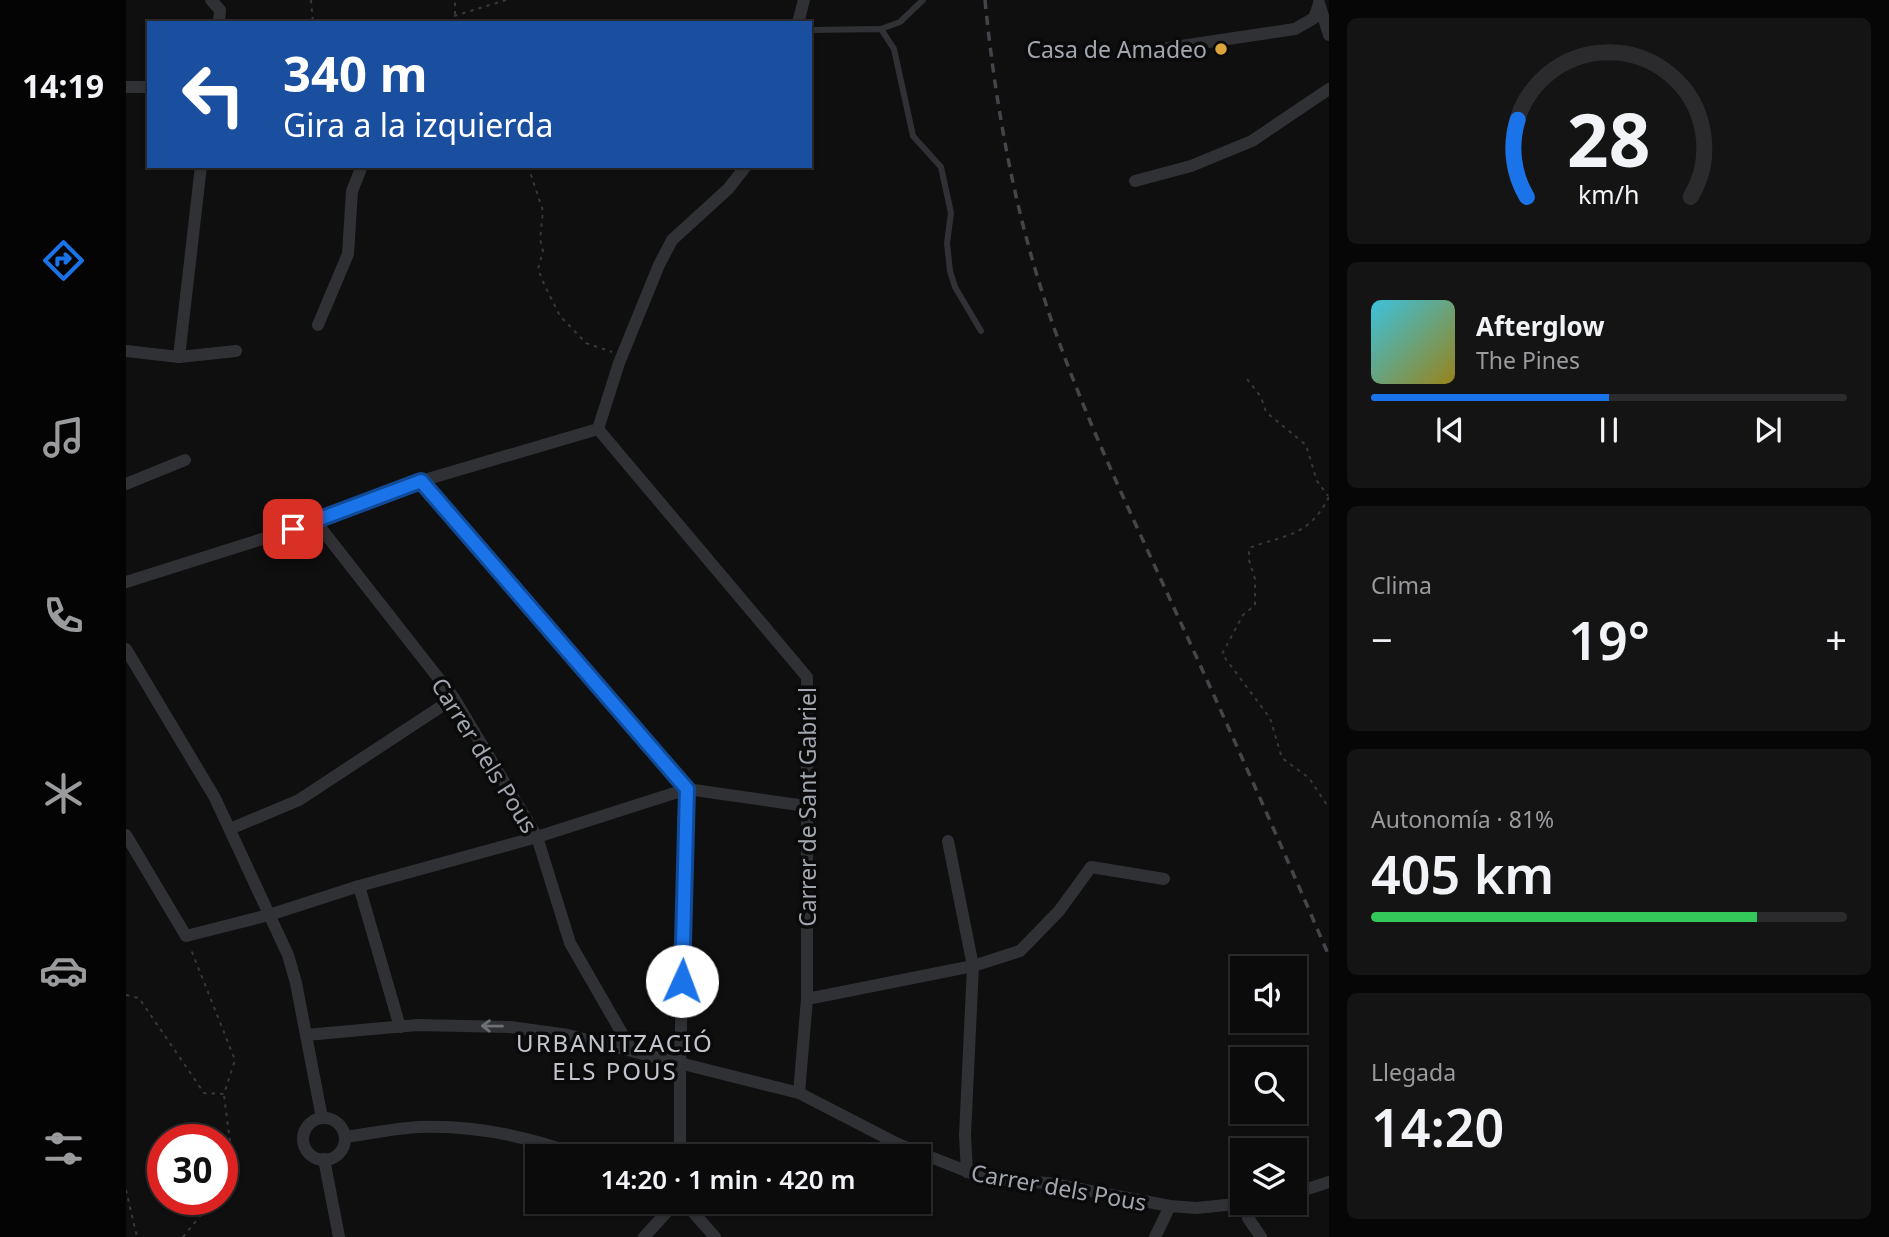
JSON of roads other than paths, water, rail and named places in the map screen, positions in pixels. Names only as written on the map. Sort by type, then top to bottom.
[{"type":"street","points":[[211,0],[220,10],[219,21]]},
{"type":"street","points":[[799,21],[804,0]]},
{"type":"street","points":[[1320,2],[1329,35]]},
{"type":"street","points":[[1168,48],[1295,29],[1314,18],[1320,2]]},
{"type":"street","points":[[126,87],[147,87]]},
{"type":"street","points":[[1135,180],[1191,166],[1252,141],[1329,89]]},
{"type":"street","points":[[179,357],[201,168]]},
{"type":"street","points":[[318,324],[348,254],[352,191],[361,168]]},
{"type":"street","points":[[126,582],[316,522],[421,481],[598,429],[622,356],[659,265],[673,240],[728,189],[744,168]]},
{"type":"street","points":[[126,351],[179,357],[236,351]]},
{"type":"street","name":"Carrer de Sant Gabriel","points":[[598,429],[807,677],[807,999],[799,1093]]},
{"type":"street","points":[[126,484],[185,460]]},
{"type":"street","points":[[421,481],[687,789],[680,1144]]},
{"type":"street","name":"Carrer dels Pous","points":[[316,522],[454,698],[537,837],[570,943],[631,1049]]},
{"type":"street","points":[[126,649],[215,798],[291,964],[322,1118]]},
{"type":"street","points":[[230,830],[299,800],[454,698]]},
{"type":"street","points":[[126,835],[186,936],[269,915],[359,886],[537,837],[687,789],[806,806]]},
{"type":"street","points":[[948,841],[972,967],[965,1135],[967,1172]]},
{"type":"street","points":[[807,999],[972,967],[1020,951],[1059,911],[1091,867],[1164,878]]},
{"type":"street","points":[[359,886],[400,1027]]},
{"type":"street","name":"Carrer dels Pous","points":[[306,1035],[400,1027],[510,1027],[631,1049],[799,1093],[898,1144],[986,1179],[1048,1182],[1170,1206],[1230,1204]]},
{"type":"street","points":[[322,1118],[338,1124],[345,1137],[338,1154],[324,1159],[308,1152],[303,1140],[306,1128],[313,1121],[322,1118]]},
{"type":"street","points":[[345,1137],[419,1127],[481,1129],[550,1144]]},
{"type":"street","points":[[324,1159],[339,1237]]},
{"type":"street","points":[[1307,1189],[1329,1182]]},
{"type":"street","points":[[1155,1237],[1170,1206]]},
{"type":"street","points":[[644,1237],[665,1214]]},
{"type":"street","points":[[695,1214],[715,1237]]},
{"type":"street","points":[[1249,1215],[1261,1237]]},
{"type":"lane","points":[[812,30],[881,29],[900,22],[923,0]]},
{"type":"lane","points":[[881,29],[894,49],[913,136],[941,167],[951,213],[947,243],[950,271],[955,287],[981,331]]},
{"type":"railway","points":[[985,0],[994,76],[1015,190],[1034,264],[1058,340],[1105,456],[1329,956]]},
{"type":"place","name":"Casa de Amadeo","points":[[1221,49]]},
{"type":"district","name":"URBANITZACIÓ ELS POUS","points":[[615,1056]]}]
